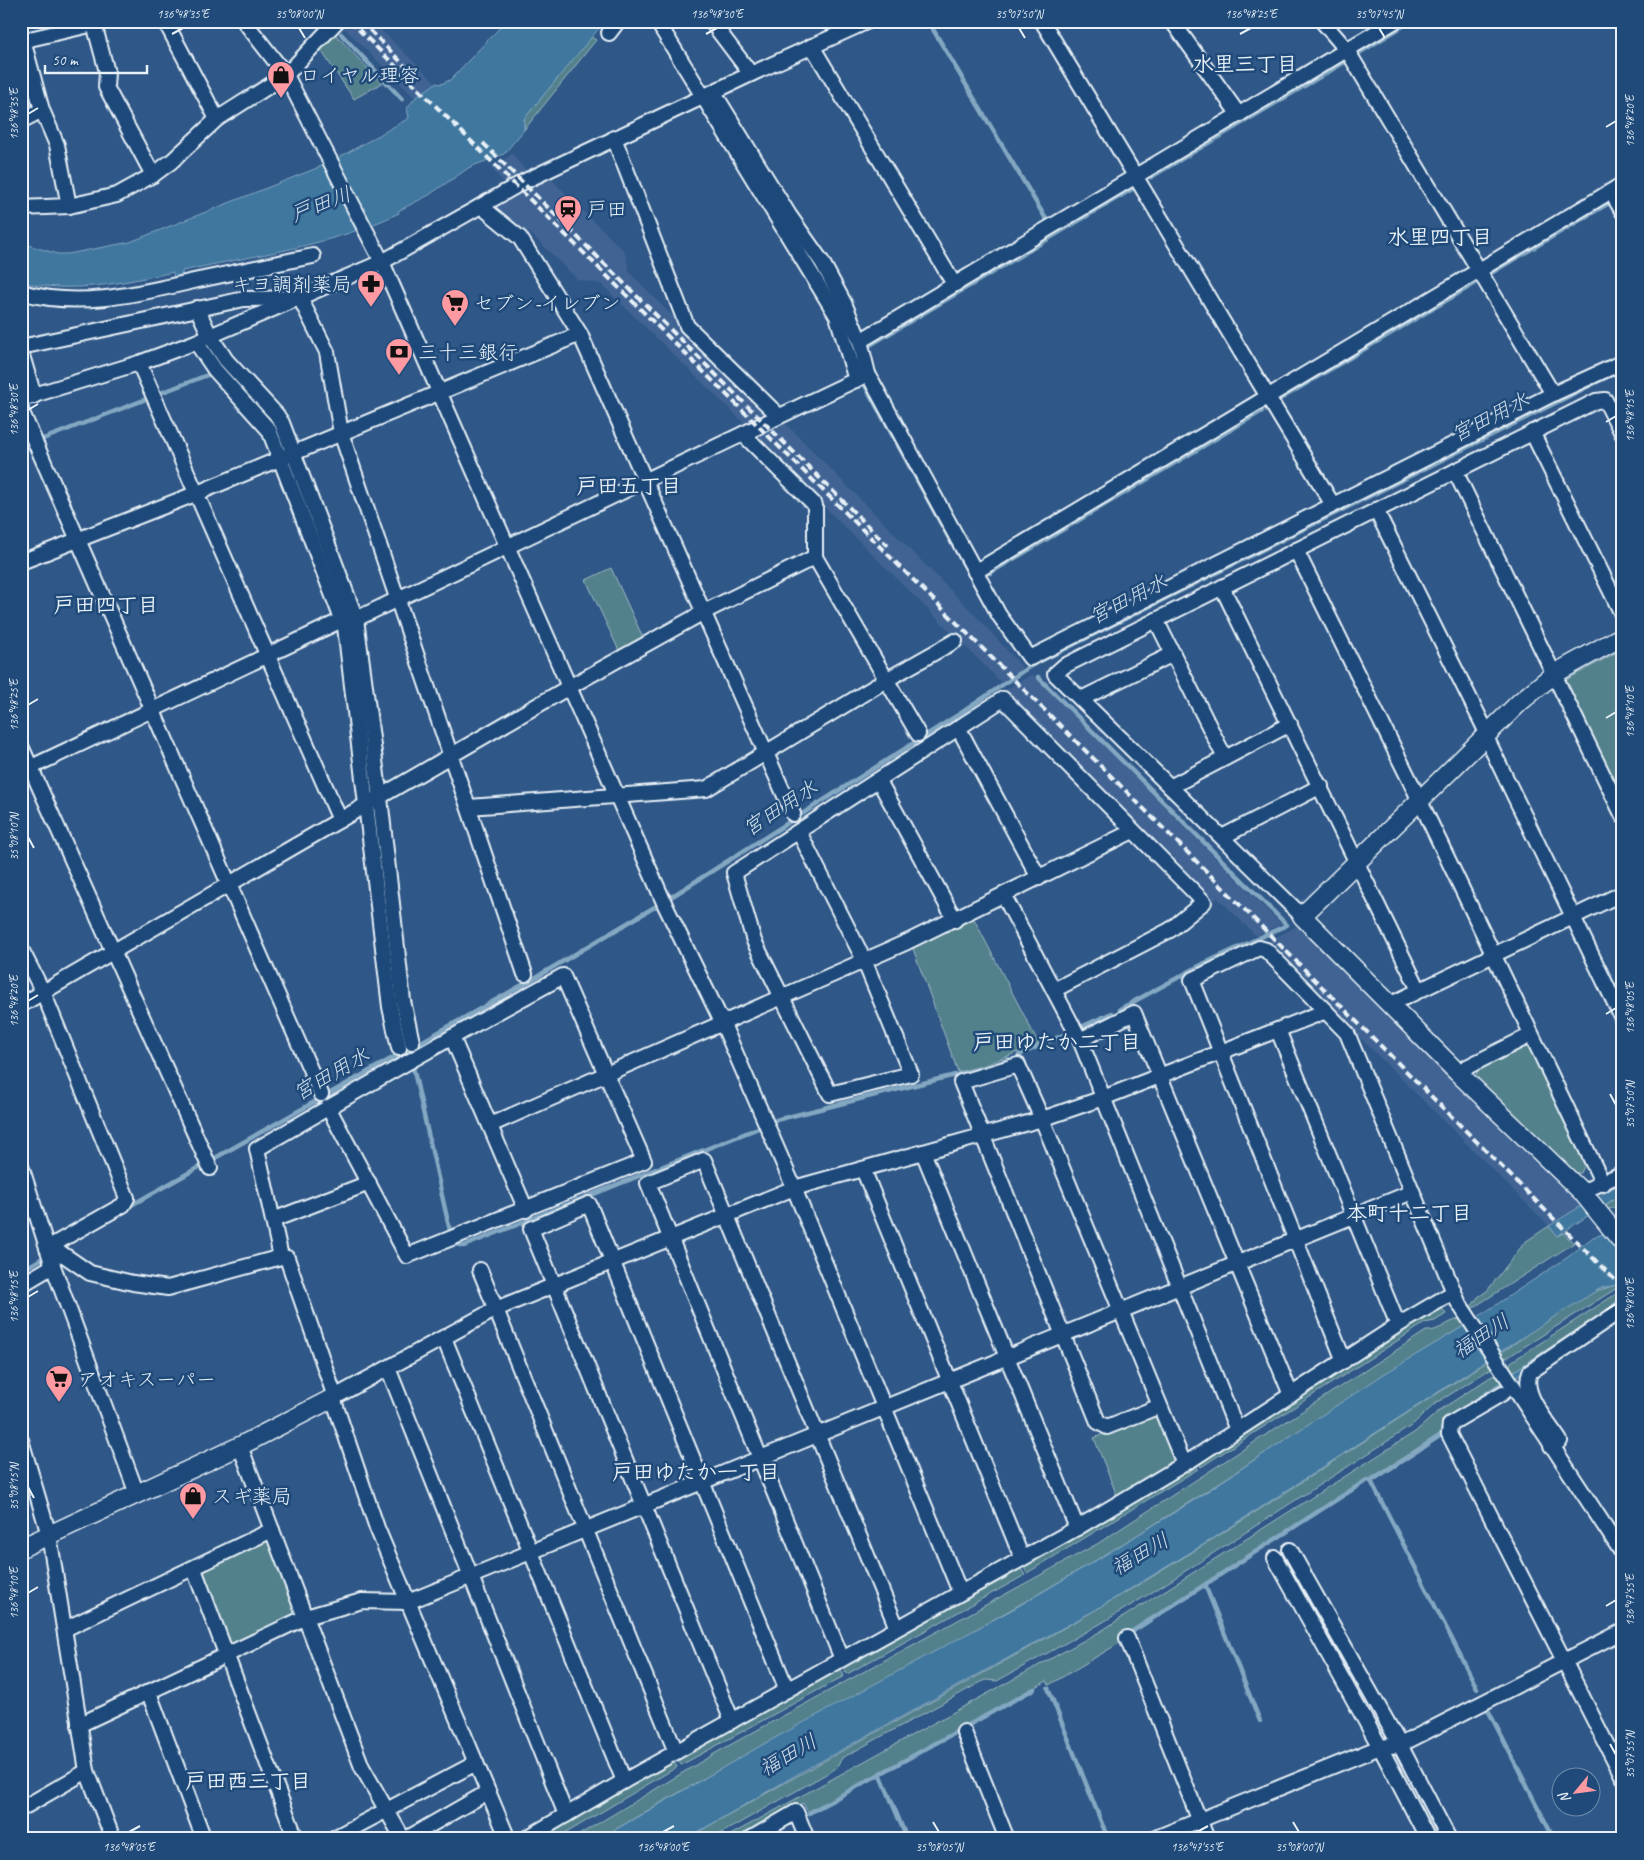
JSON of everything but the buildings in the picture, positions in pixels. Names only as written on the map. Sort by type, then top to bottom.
[{"type":"street","points":[[165,21],[217,119]]},
{"type":"street","points":[[244,21],[286,74],[382,262],[617,795],[722,1022],[794,1188],[960,1592]]},
{"type":"street","points":[[21,208],[69,206],[117,195],[153,175],[172,162],[217,119],[286,74],[337,21]]},
{"type":"street","points":[[609,33],[618,21]]},
{"type":"street","points":[[657,21],[822,262],[844,303],[860,341],[862,377]]},
{"type":"street","points":[[711,21],[751,74]]},
{"type":"street","points":[[21,352],[28,397],[139,363],[196,342],[382,262],[523,182],[868,21]]},
{"type":"street","points":[[1042,21],[1333,504]]},
{"type":"street","points":[[1172,21],[1239,115]]},
{"type":"street","points":[[1322,21],[1347,50],[1553,394]]},
{"type":"street","points":[[860,341],[1396,21]]},
{"type":"street","points":[[69,206],[57,145],[42,110],[22,41],[84,24],[94,24],[106,72],[106,86],[153,175]]},
{"type":"street","points":[[812,46],[954,284]]},
{"type":"street","points":[[709,95],[837,316],[862,377],[1000,615],[1030,658],[1553,394],[1623,362]]},
{"type":"street","points":[[21,121],[42,110]]},
{"type":"street","points":[[614,138],[687,326],[779,416]]},
{"type":"street","points":[[975,572],[1623,184]]},
{"type":"street","points":[[1610,192],[1623,212]]},
{"type":"street","points":[[481,206],[520,238],[580,334],[793,814]]},
{"type":"street","points":[[21,292],[61,300],[90,300],[125,296],[313,256]]},
{"type":"street","points":[[21,347],[244,299],[300,298]]},
{"type":"street","points":[[300,298],[327,352],[341,433],[525,974]]},
{"type":"street","points":[[197,308],[210,336],[226,360],[276,414],[293,452],[349,619],[380,798],[403,1001],[412,1042]]},
{"type":"street","points":[[21,562],[194,494],[580,334]]},
{"type":"street","points":[[196,342],[216,370],[265,423],[349,619],[367,805],[390,1007],[399,1048]]},
{"type":"street","points":[[139,363],[194,494],[340,820]]},
{"type":"street","points":[[26,769],[266,656],[508,546],[862,377]]},
{"type":"street","points":[[1623,435],[1605,400],[1596,401],[1064,666],[1056,674],[1593,1206],[1623,1243]]},
{"type":"street","points":[[21,410],[321,1094]]},
{"type":"street","points":[[1532,432],[1623,616]]},
{"type":"street","points":[[743,434],[815,505],[815,557],[918,734]]},
{"type":"street","points":[[1455,470],[1621,807]]},
{"type":"street","points":[[1376,510],[1623,1020]]},
{"type":"street","points":[[1296,550],[1419,799],[1603,1184]]},
{"type":"street","points":[[21,1005],[569,687],[704,612],[815,557]]},
{"type":"street","points":[[1222,587],[1353,851],[1356,861],[1419,990]]},
{"type":"street","points":[[1156,620],[1225,758]]},
{"type":"street","points":[[1302,916],[1486,734],[1554,674],[1596,648],[1623,636]]},
{"type":"street","points":[[469,807],[706,789],[886,680],[955,642]]},
{"type":"street","points":[[1081,699],[1173,654]]},
{"type":"street","points":[[799,832],[864,960],[911,1074],[830,1094],[754,941],[734,873],[879,781],[1003,699],[1204,902],[1170,930],[1054,990]]},
{"type":"street","points":[[1170,786],[1290,724]]},
{"type":"street","points":[[959,729],[1039,878]]},
{"type":"street","points":[[21,746],[26,769],[113,952],[208,1164]]},
{"type":"street","points":[[879,781],[955,920]]},
{"type":"street","points":[[1222,837],[1321,786]]},
{"type":"street","points":[[490,1125],[955,920],[1133,832]]},
{"type":"street","points":[[1389,1005],[1623,893]]},
{"type":"street","points":[[1004,896],[1080,1040],[1237,1430]]},
{"type":"street","points":[[1344,1361],[1192,980],[1259,948],[1266,950],[1347,1033],[1465,1315],[1498,1361],[1551,1446],[1623,1554]]},
{"type":"street","points":[[21,949],[43,992],[127,1198],[123,1205],[50,1256],[21,1285]]},
{"type":"street","points":[[281,1257],[257,1149],[328,1107],[563,976],[608,1073],[644,1161],[526,1210],[407,1256],[328,1107]]},
{"type":"street","points":[[21,1548],[240,1446],[496,1309],[794,1188],[1042,1118],[1103,1098],[1326,1011]]},
{"type":"street","points":[[1080,1040],[1134,1013],[1291,1395]]},
{"type":"street","points":[[1278,1030],[1398,1325]]},
{"type":"street","points":[[1456,1072],[1531,1035]]},
{"type":"street","points":[[452,1037],[526,1210]]},
{"type":"street","points":[[1160,1406],[1107,1427],[1098,1422],[984,1134],[961,1082],[1018,1065],[1042,1118],[1184,1464]]},
{"type":"street","points":[[923,1152],[1077,1528]]},
{"type":"street","points":[[842,1658],[759,1459],[648,1183],[704,1160],[897,1628]]},
{"type":"street","points":[[21,1166],[50,1256],[137,1494]]},
{"type":"street","points":[[863,1169],[1022,1558]]},
{"type":"street","points":[[1593,1206],[1603,1184],[1623,1173]]},
{"type":"street","points":[[273,1220],[369,1183]]},
{"type":"street","points":[[79,1725],[226,1654],[306,1618],[362,1601],[408,1602],[1412,1192]]},
{"type":"street","points":[[732,1721],[531,1229],[589,1204],[787,1690]]},
{"type":"street","points":[[50,1256],[61,1254],[90,1273],[133,1283],[168,1288],[281,1257],[287,1258],[377,1528],[508,1839]]},
{"type":"street","points":[[480,1270],[676,1752]]},
{"type":"street","points":[[525,1839],[842,1658],[1077,1528],[1184,1464],[1398,1325],[1454,1292]]},
{"type":"street","points":[[1551,1446],[1560,1441],[1529,1392],[1528,1378],[1530,1372],[1623,1309]]},
{"type":"street","points":[[444,1338],[624,1781]]},
{"type":"street","points":[[388,1368],[566,1815]]},
{"type":"street","points":[[1503,1393],[1450,1424],[1449,1434],[1623,1777]]},
{"type":"street","points":[[21,1440],[49,1535],[87,1770],[113,1839]]},
{"type":"street","points":[[240,1446],[362,1767],[405,1839],[488,1792]]},
{"type":"street","points":[[65,1629],[194,1569],[272,1530]]},
{"type":"street","points":[[1290,1550],[1400,1745],[1449,1839]]},
{"type":"street","points":[[1275,1558],[1380,1747],[1428,1839]]},
{"type":"street","points":[[194,1569],[296,1839]]},
{"type":"street","points":[[1154,1839],[1380,1747],[1400,1745],[1623,1631]]},
{"type":"street","points":[[1126,1638],[1207,1839]]},
{"type":"street","points":[[148,1693],[204,1839]]},
{"type":"street","points":[[964,1732],[1007,1839]]},
{"type":"street","points":[[332,1839],[476,1763]]},
{"type":"street","points":[[21,1809],[87,1770]]},
{"type":"street","points":[[750,1839],[796,1812],[807,1839]]},
{"type":"shaded area","points":[[341,21],[372,21],[436,83],[415,98],[339,23]]},
{"type":"shaded area","points":[[512,154],[526,171],[504,183],[492,169]]},
{"type":"shaded area","points":[[548,176],[625,252],[630,273],[770,414],[747,426],[601,284],[578,280],[529,232],[525,237],[494,210],[505,201]]},
{"type":"shaded area","points":[[783,421],[980,620],[1023,668],[1002,683],[753,436]]},
{"type":"shaded area","points":[[1032,674],[1281,924],[1256,936],[1218,898],[1214,901],[1004,691]]},
{"type":"shaded area","points":[[1299,925],[1581,1206],[1549,1226],[1265,943]]},
{"type":"green space","points":[[335,34],[382,83],[354,99],[320,49]]},
{"type":"green space","points":[[591,37],[596,40],[524,130],[524,119]]},
{"type":"green space","points":[[611,568],[644,640],[620,653],[586,580]]},
{"type":"green space","points":[[1623,649],[1623,781],[1621,783],[1612,782],[1564,681]]},
{"type":"green space","points":[[974,919],[1039,1044],[982,1066],[958,1072],[912,946]]},
{"type":"green space","points":[[1524,1047],[1531,1049],[1585,1164],[1581,1173],[1572,1173],[1476,1078],[1477,1071]]},
{"type":"green space","points":[[1623,1193],[1623,1204],[1607,1210],[1604,1206]]},
{"type":"green space","points":[[1549,1226],[1557,1236],[1563,1233],[1574,1243],[1468,1311],[1478,1297],[1487,1291],[1525,1242]]},
{"type":"green space","points":[[1617,1285],[1617,1288],[1508,1357],[1503,1358],[1501,1353],[1557,1313],[1588,1295]]},
{"type":"green space","points":[[1619,1292],[1623,1295],[1608,1309],[1513,1372],[1509,1367],[1511,1362]]},
{"type":"green space","points":[[1440,1305],[1446,1314],[1435,1321],[1425,1323],[1201,1467],[1197,1460]]},
{"type":"green space","points":[[1460,1319],[1464,1326],[1140,1533],[1032,1598],[722,1768],[599,1839],[572,1839],[719,1751],[1097,1544],[1426,1331],[1435,1330]]},
{"type":"green space","points":[[1490,1360],[1495,1366],[1435,1404],[1411,1426],[1100,1624],[997,1681],[985,1680],[842,1758],[835,1769],[711,1839],[686,1839],[1147,1580]]},
{"type":"green space","points":[[1498,1372],[1503,1381],[1444,1421],[1440,1434],[1124,1635],[1123,1641],[1049,1685],[1047,1681],[808,1812],[803,1803],[737,1839],[723,1839],[1101,1631],[1415,1432],[1440,1410]]},
{"type":"green space","points":[[1152,1414],[1158,1417],[1175,1458],[1172,1463],[1117,1496],[1094,1438]]},
{"type":"green space","points":[[1195,1462],[1198,1469],[1027,1573],[1022,1564]]},
{"type":"green space","points":[[266,1541],[271,1544],[297,1610],[293,1617],[232,1645],[226,1641],[203,1576],[205,1569]]},
{"type":"green space","points":[[1019,1566],[1025,1575],[847,1674],[842,1665]]},
{"type":"green space","points":[[839,1666],[844,1676],[681,1765],[676,1756]]},
{"type":"green space","points":[[672,1759],[677,1767],[556,1839],[538,1839]]},
{"type":"water","name":"戸田川","points":[[506,21],[605,21],[524,119],[524,130],[504,154],[470,167],[429,195],[398,211],[399,213],[347,234],[320,242],[182,271],[182,277],[174,280],[173,272],[97,286],[59,287],[21,282],[21,243],[58,254],[68,254],[130,242],[317,168],[349,152],[409,118],[407,108],[415,98],[436,83],[441,84],[450,80]]},
{"type":"water","points":[[1623,1182],[1623,1193],[1557,1236],[1549,1226],[1581,1206]]},
{"type":"water","name":"福田川","points":[[1623,1224],[1623,1280],[1617,1285],[1601,1288],[1557,1315],[1206,1543],[1097,1609],[801,1772],[686,1839],[599,1839],[762,1745],[1015,1608],[1095,1561],[1188,1504],[1384,1374],[1464,1326],[1568,1257],[1593,1237],[1610,1232]]},
{"type":"water","points":[[1623,1295],[1623,1302],[1515,1377],[1513,1372],[1608,1309]]},
{"type":"waterway","points":[[928,21],[1046,219]]},
{"type":"waterway","points":[[1359,53],[1411,21]]},
{"type":"waterway","points":[[341,34],[402,99]]},
{"type":"waterway","points":[[1151,177],[1343,63]]},
{"type":"waterway","points":[[870,345],[1132,189]]},
{"type":"waterway","points":[[1491,273],[1609,203]]},
{"type":"waterway","points":[[808,253],[821,277]]},
{"type":"waterway","points":[[1280,399],[1474,284]]},
{"type":"waterway","name":"宮田用水","points":[[671,897],[958,715],[1029,667],[1615,373]]},
{"type":"waterway","points":[[158,394],[210,374]]},
{"type":"waterway","points":[[862,380],[952,544]]},
{"type":"waterway","points":[[43,439],[149,398]]},
{"type":"waterway","points":[[990,573],[1262,411]]},
{"type":"waterway","points":[[956,551],[986,605]]},
{"type":"waterway","points":[[1038,677],[1287,925],[1205,963],[1120,1009]]},
{"type":"waterway","name":"宮田用水","points":[[128,1207],[533,979],[658,905]]},
{"type":"waterway","points":[[1019,1055],[1112,1013]]},
{"type":"waterway","points":[[776,1120],[991,1066],[1009,1059]]},
{"type":"waterway","points":[[413,1067],[450,1231]]},
{"type":"waterway","points":[[456,1244],[464,1246],[761,1127]]},
{"type":"waterway","name":"宮田用水","points":[[21,1271],[48,1255]]},
{"type":"waterway","points":[[1471,1404],[1504,1382]]},
{"type":"waterway","points":[[1133,1631],[1367,1480],[1371,1481],[1441,1435],[1444,1425]]},
{"type":"waterway","points":[[1371,1481],[1477,1688]]},
{"type":"waterway","points":[[1205,1585],[1260,1721]]},
{"type":"waterway","points":[[1048,1688],[1108,1839]]},
{"type":"waterway","points":[[809,1813],[1034,1689]]},
{"type":"waterway","points":[[1487,1708],[1554,1839]]},
{"type":"waterway","points":[[880,1773],[907,1839]]},
{"type":"railway","points":[[350,21],[1107,772],[1623,1288]]},
{"type":"railway","points":[[361,21],[406,67]]},
{"type":"railway","points":[[483,143],[888,546]]},
{"type":"place","name":"ロイヤル理容","points":[[281,99]]},
{"type":"place","name":"戸田","points":[[568,233]]},
{"type":"place","name":"キヨ調剤薬局","points":[[371,308]]},
{"type":"place","name":"セブン-イレブン","points":[[455,327]]},
{"type":"place","name":"三十三銀行","points":[[399,376]]},
{"type":"place","name":"アオキスーパー","points":[[59,1403]]},
{"type":"place","name":"スギ薬局","points":[[193,1520]]},
{"type":"district","name":"水里三丁目","points":[[1245,64]]},
{"type":"district","name":"水里四丁目","points":[[1440,237]]},
{"type":"district","name":"戸田五丁目","points":[[629,486]]},
{"type":"district","name":"戸田四丁目","points":[[106,605]]},
{"type":"district","name":"戸田ゆたか二丁目","points":[[1057,1042]]},
{"type":"district","name":"本町十二丁目","points":[[1409,1213]]},
{"type":"district","name":"戸田ゆたか一丁目","points":[[696,1472]]},
{"type":"district","name":"戸田西三丁目","points":[[248,1781]]}]
